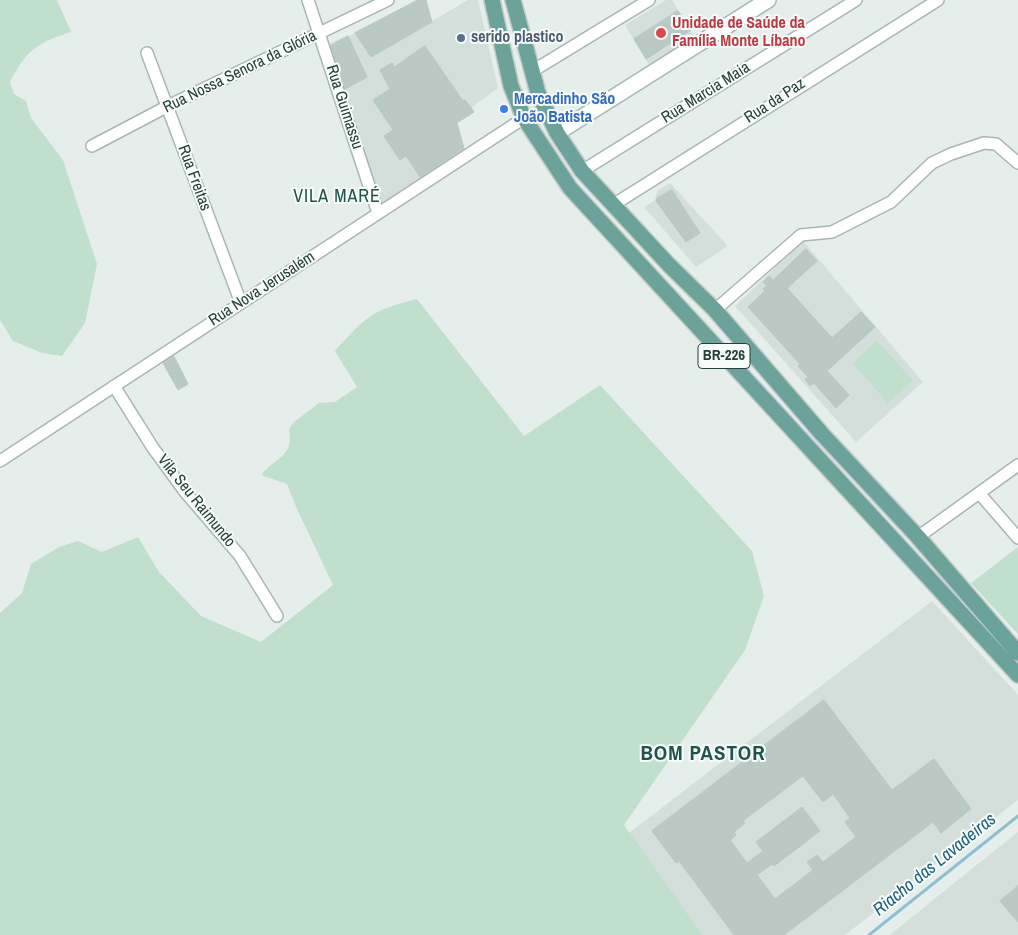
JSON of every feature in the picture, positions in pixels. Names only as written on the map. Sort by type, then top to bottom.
[{"type":"main road","name":"BR-226","points":[[492,0],[511,86],[524,118],[570,188],[1018,675]]},
{"type":"main road","name":"BR-226","points":[[513,0],[531,72],[557,133],[582,170],[669,265],[715,310],[822,434],[918,537],[1018,654]]},
{"type":"main road","points":[[653,278],[669,265]]},
{"type":"street","name":"Rua Guimassu","points":[[308,0],[378,213]]},
{"type":"street","name":"Rua Nossa Senora da Glória","points":[[92,146],[168,106],[388,0]]},
{"type":"street","points":[[531,72],[649,0]]},
{"type":"street","points":[[557,133],[768,0]]},
{"type":"street","name":"Rua Marcia Maia","points":[[582,170],[856,0]]},
{"type":"street","name":"Rua da Paz","points":[[613,205],[938,0]]},
{"type":"street","name":"Rua Freitas","points":[[147,53],[240,303]]},
{"type":"street","name":"Rua Nova Jerusalém","points":[[0,461],[524,118]]},
{"type":"street","points":[[715,310],[801,235],[832,232],[891,202],[932,163],[951,154],[984,143],[996,144],[1018,163]]},
{"type":"street","name":"Vila Seu Raimundo","points":[[114,386],[152,448],[186,493],[240,556],[277,616]]},
{"type":"street","points":[[918,537],[1018,465]]},
{"type":"street","points":[[979,493],[1018,538]]},
{"type":"shaded area","points":[[418,0],[432,21],[468,0],[478,0],[498,88],[472,107],[474,112],[457,123],[465,151],[381,204],[330,46]]},
{"type":"shaded area","name":"Unidade de Saúde da Família Monte Líbano","points":[[666,0],[672,0],[697,42],[652,70],[625,25]]},
{"type":"shaded area","points":[[670,183],[728,246],[696,267],[644,207],[655,200],[657,191]]},
{"type":"shaded area","points":[[803,241],[923,382],[856,442],[735,306]]},
{"type":"shaded area","points":[[932,601],[1018,695],[1018,800],[845,935],[489,935],[587,865]]},
{"type":"shaded area","points":[[1018,832],[1018,935],[890,935],[949,887]]},
{"type":"green space","points":[[0,0],[57,0],[71,32],[41,44],[34,49],[22,62],[10,82],[14,94],[26,101],[31,118],[63,160],[97,264],[85,323],[62,356],[42,353],[13,341],[0,320]]},
{"type":"green space","points":[[417,299],[524,436],[600,385],[752,551],[764,596],[745,650],[624,825],[702,935],[0,935],[0,613],[22,593],[31,564],[59,547],[78,541],[102,552],[138,537],[159,572],[201,616],[261,642],[333,585],[287,484],[261,475],[286,451],[290,439],[289,429],[294,422],[319,403],[335,402],[357,387],[335,351],[370,316],[389,307]]},
{"type":"green space","points":[[877,341],[913,381],[888,403],[853,363]]},
{"type":"green space","points":[[1018,547],[1018,634],[971,583]]},
{"type":"building","points":[[418,0],[426,0],[432,22],[371,57],[355,33]]},
{"type":"building","points":[[678,11],[691,30],[646,59],[634,39]]},
{"type":"building","points":[[348,36],[367,77],[345,89],[331,45]]},
{"type":"building","points":[[425,46],[463,101],[465,100],[474,112],[457,123],[464,148],[420,177],[406,156],[400,160],[384,136],[393,130],[373,100],[390,89],[380,70],[392,63],[394,67]]},
{"type":"building","points":[[672,190],[700,233],[686,242],[656,201],[657,198]]},
{"type":"building","points":[[806,249],[817,261],[787,288],[832,338],[861,312],[875,327],[827,371],[849,395],[836,408],[814,383],[810,386],[805,379],[808,377],[798,366],[800,364],[748,307],[765,291],[763,289],[767,286],[763,282],[769,276],[773,280]]},
{"type":"building","points":[[174,356],[188,384],[178,390],[163,363]]},
{"type":"building","points":[[824,700],[892,790],[934,759],[971,809],[941,833],[933,822],[784,935],[734,935],[679,861],[676,863],[652,831]],"holes":[[[803,776],[823,802],[833,794],[850,818],[845,822],[856,837],[823,862],[817,855],[807,862],[813,870],[775,899],[757,875],[772,864],[774,866],[820,831],[802,807],[756,842],[763,851],[747,863],[730,840],[736,835],[734,832],[745,823],[743,821]]]},
{"type":"building","points":[[1018,886],[1018,922],[1000,901]]},
{"type":"waterway","name":"Riacho das Lavadeiras","points":[[869,935],[1018,816]]},
{"type":"place","name":"Unidade de Saúde da Família Monte Líbano","points":[[661,33]]},
{"type":"place","name":"serido plastico","points":[[461,38]]},
{"type":"place","name":"Mercadinho São João Batista","points":[[504,109]]},
{"type":"district","name":"VILA MARÉ","points":[[337,197]]},
{"type":"district","name":"BOM PASTOR","points":[[703,754]]}]
